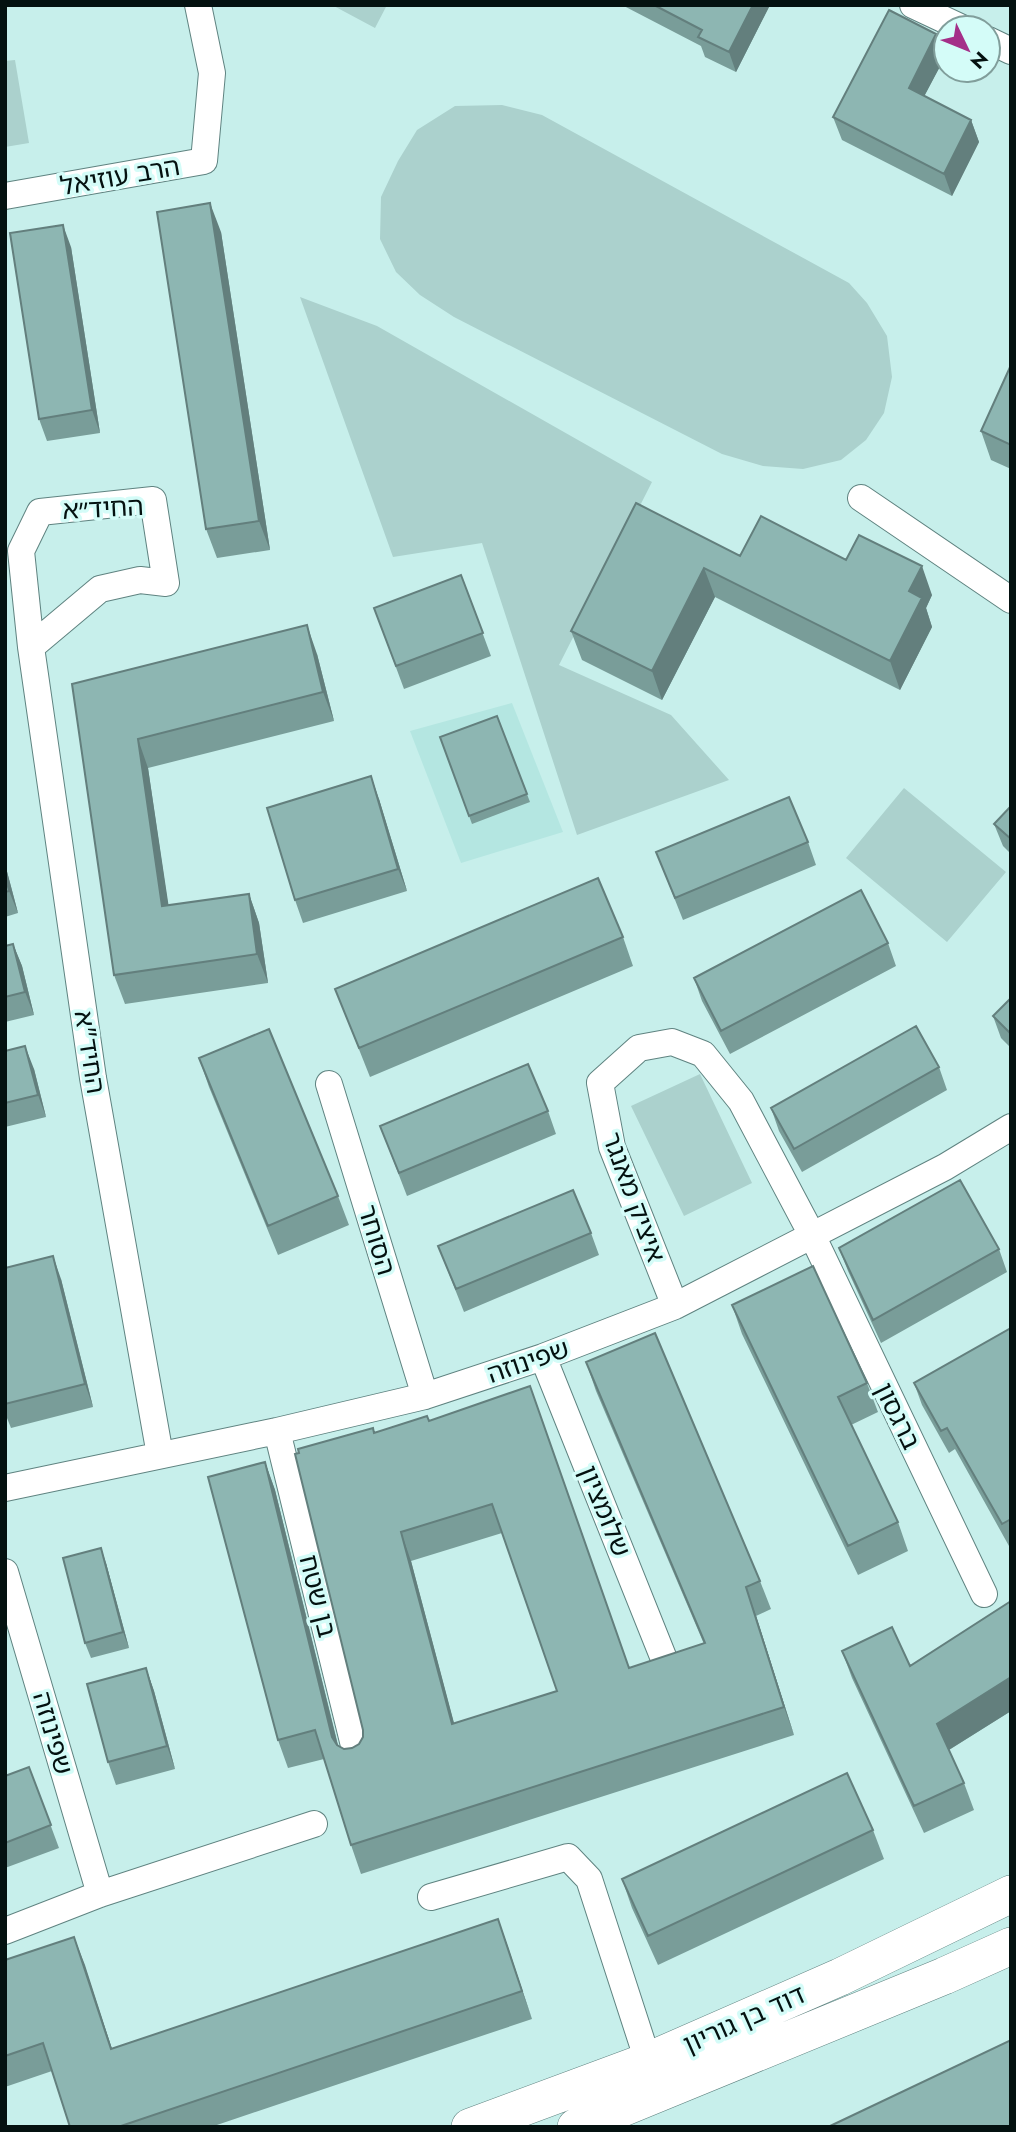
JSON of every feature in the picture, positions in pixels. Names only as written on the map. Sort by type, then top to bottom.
[{"type":"main road","name":"דוד בן גוריון","points":[[470,2127],[649,2061],[840,1977],[1011,1894]]},
{"type":"main road","name":"דוד בן גוריון","points":[[576,2127],[1011,1946]]},
{"type":"street","name":"הרב עוזיאל","points":[[5,196],[204,161],[212,73],[198,5]]},
{"type":"street","points":[[913,5],[932,14]]},
{"type":"street","points":[[861,498],[1011,600]]},
{"type":"street","name":"החיד״א","points":[[153,500],[166,583],[140,580],[100,589],[31,647],[21,551],[40,512],[153,500]]},
{"type":"street","name":"החיד\"א","points":[[31,647],[93,1078],[160,1455]]},
{"type":"street","name":"איציק מאנגר","points":[[675,1306],[612,1147],[600,1083],[639,1048],[672,1042],[703,1054],[741,1101],[813,1237]]},
{"type":"street","name":"הסוחר","points":[[329,1084],[425,1396]]},
{"type":"street","name":"שפינוזה","points":[[5,1488],[277,1431],[425,1396],[543,1357],[675,1306],[946,1167],[1011,1127]]},
{"type":"street","name":"ברגסון","points":[[813,1237],[984,1594]]},
{"type":"street","name":"שלומציון","points":[[543,1357],[666,1664]]},
{"type":"street","name":"בן שטח","points":[[277,1431],[358,1762]]},
{"type":"street","name":"שפינוזה","points":[[5,1572],[100,1894]]},
{"type":"street","points":[[5,1931],[100,1894],[314,1824]]},
{"type":"street","points":[[431,1898],[568,1857],[589,1879],[649,2061]]},
{"type":"shaded area","points":[[332,5],[387,5],[375,28]]},
{"type":"shaded area","points":[[15,60],[29,143],[5,147],[5,61]]},
{"type":"shaded area","points":[[502,105],[542,115],[849,283],[867,303],[887,336],[892,377],[884,413],[866,440],[841,460],[803,469],[763,466],[722,454],[454,317],[420,295],[396,272],[380,239],[381,197],[417,130],[455,106]]},
{"type":"shaded area","points":[[300,297],[377,326],[652,482],[559,665],[671,715],[729,780],[577,835],[482,543],[393,557]]},
{"type":"shaded area","points":[[512,703],[563,832],[461,863],[410,731]]},
{"type":"shaded area","points":[[904,788],[1006,872],[947,942],[846,858]]},
{"type":"shaded area","points":[[700,1074],[752,1183],[684,1216],[631,1106]]},
{"type":"building","points":[[654,5],[753,5],[729,52],[698,37],[702,30]]},
{"type":"building","points":[[889,10],[932,32],[932,42],[909,88],[971,120],[944,174],[833,117]]},
{"type":"building","points":[[210,203],[259,521],[206,529],[157,212]]},
{"type":"building","points":[[63,225],[92,410],[39,419],[10,233]]},
{"type":"building","points":[[1011,365],[1011,445],[981,431]]},
{"type":"building","points":[[636,503],[740,556],[761,516],[846,560],[859,535],[922,566],[909,591],[922,598],[890,661],[704,568],[652,671],[571,631]]},
{"type":"building","points":[[461,575],[483,633],[396,666],[374,608]]},
{"type":"building","points":[[307,625],[323,692],[138,739],[162,906],[249,894],[257,954],[114,975],[72,684]]},
{"type":"building","points":[[497,716],[527,794],[469,816],[440,737]]},
{"type":"building","points":[[371,776],[398,869],[295,900],[267,808]]},
{"type":"building","points":[[789,797],[808,842],[675,898],[656,852]]},
{"type":"building","points":[[1011,806],[1011,839],[994,824]]},
{"type":"building","points":[[5,874],[9,891],[5,892]]},
{"type":"building","points":[[598,878],[623,937],[359,1048],[335,989]]},
{"type":"building","points":[[861,890],[888,943],[721,1031],[694,978]]},
{"type":"building","points":[[13,944],[25,992],[5,997],[5,946]]},
{"type":"building","points":[[1011,998],[1011,1034],[993,1016]]},
{"type":"building","points":[[916,1026],[939,1067],[794,1149],[771,1108]]},
{"type":"building","points":[[269,1029],[338,1196],[268,1226],[199,1058]]},
{"type":"building","points":[[25,1046],[38,1095],[5,1103],[5,1051]]},
{"type":"building","points":[[528,1064],[548,1111],[399,1173],[380,1126]]},
{"type":"building","points":[[960,1180],[999,1249],[873,1320],[839,1248]]},
{"type":"building","points":[[573,1190],[591,1233],[456,1289],[438,1246]]},
{"type":"building","points":[[53,1256],[85,1384],[5,1404],[5,1268]]},
{"type":"building","points":[[813,1266],[867,1383],[838,1397],[898,1522],[848,1546],[732,1305]]},
{"type":"building","points":[[1011,1328],[1011,1519],[1002,1524],[947,1428],[941,1431],[914,1383]]},
{"type":"building","points":[[655,1333],[760,1581],[746,1587],[784,1707],[351,1845],[315,1730],[278,1740],[208,1477],[265,1462],[332,1737],[337,1745],[344,1749],[352,1748],[359,1744],[363,1730],[295,1454],[299,1453],[298,1449],[373,1428],[374,1433],[427,1416],[429,1421],[530,1386],[629,1668],[705,1643],[586,1362]],"holes":[[[492,1504],[557,1691],[452,1724],[401,1532]]]},
{"type":"building","points":[[101,1548],[123,1632],[85,1643],[63,1558]]},
{"type":"building","points":[[1011,1601],[1011,1677],[937,1724],[964,1783],[914,1806],[842,1651],[892,1627],[910,1666]]},
{"type":"building","points":[[146,1668],[167,1746],[108,1762],[87,1684]]},
{"type":"building","points":[[29,1767],[51,1825],[5,1843],[5,1776]]},
{"type":"building","points":[[847,1773],[873,1830],[648,1936],[622,1879]]},
{"type":"building","points":[[498,1919],[522,1991],[118,2127],[70,2127],[43,2043],[5,2056],[5,1960],[74,1937],[111,2049]]},
{"type":"building","points":[[1011,2040],[1011,2127],[828,2127]]}]
